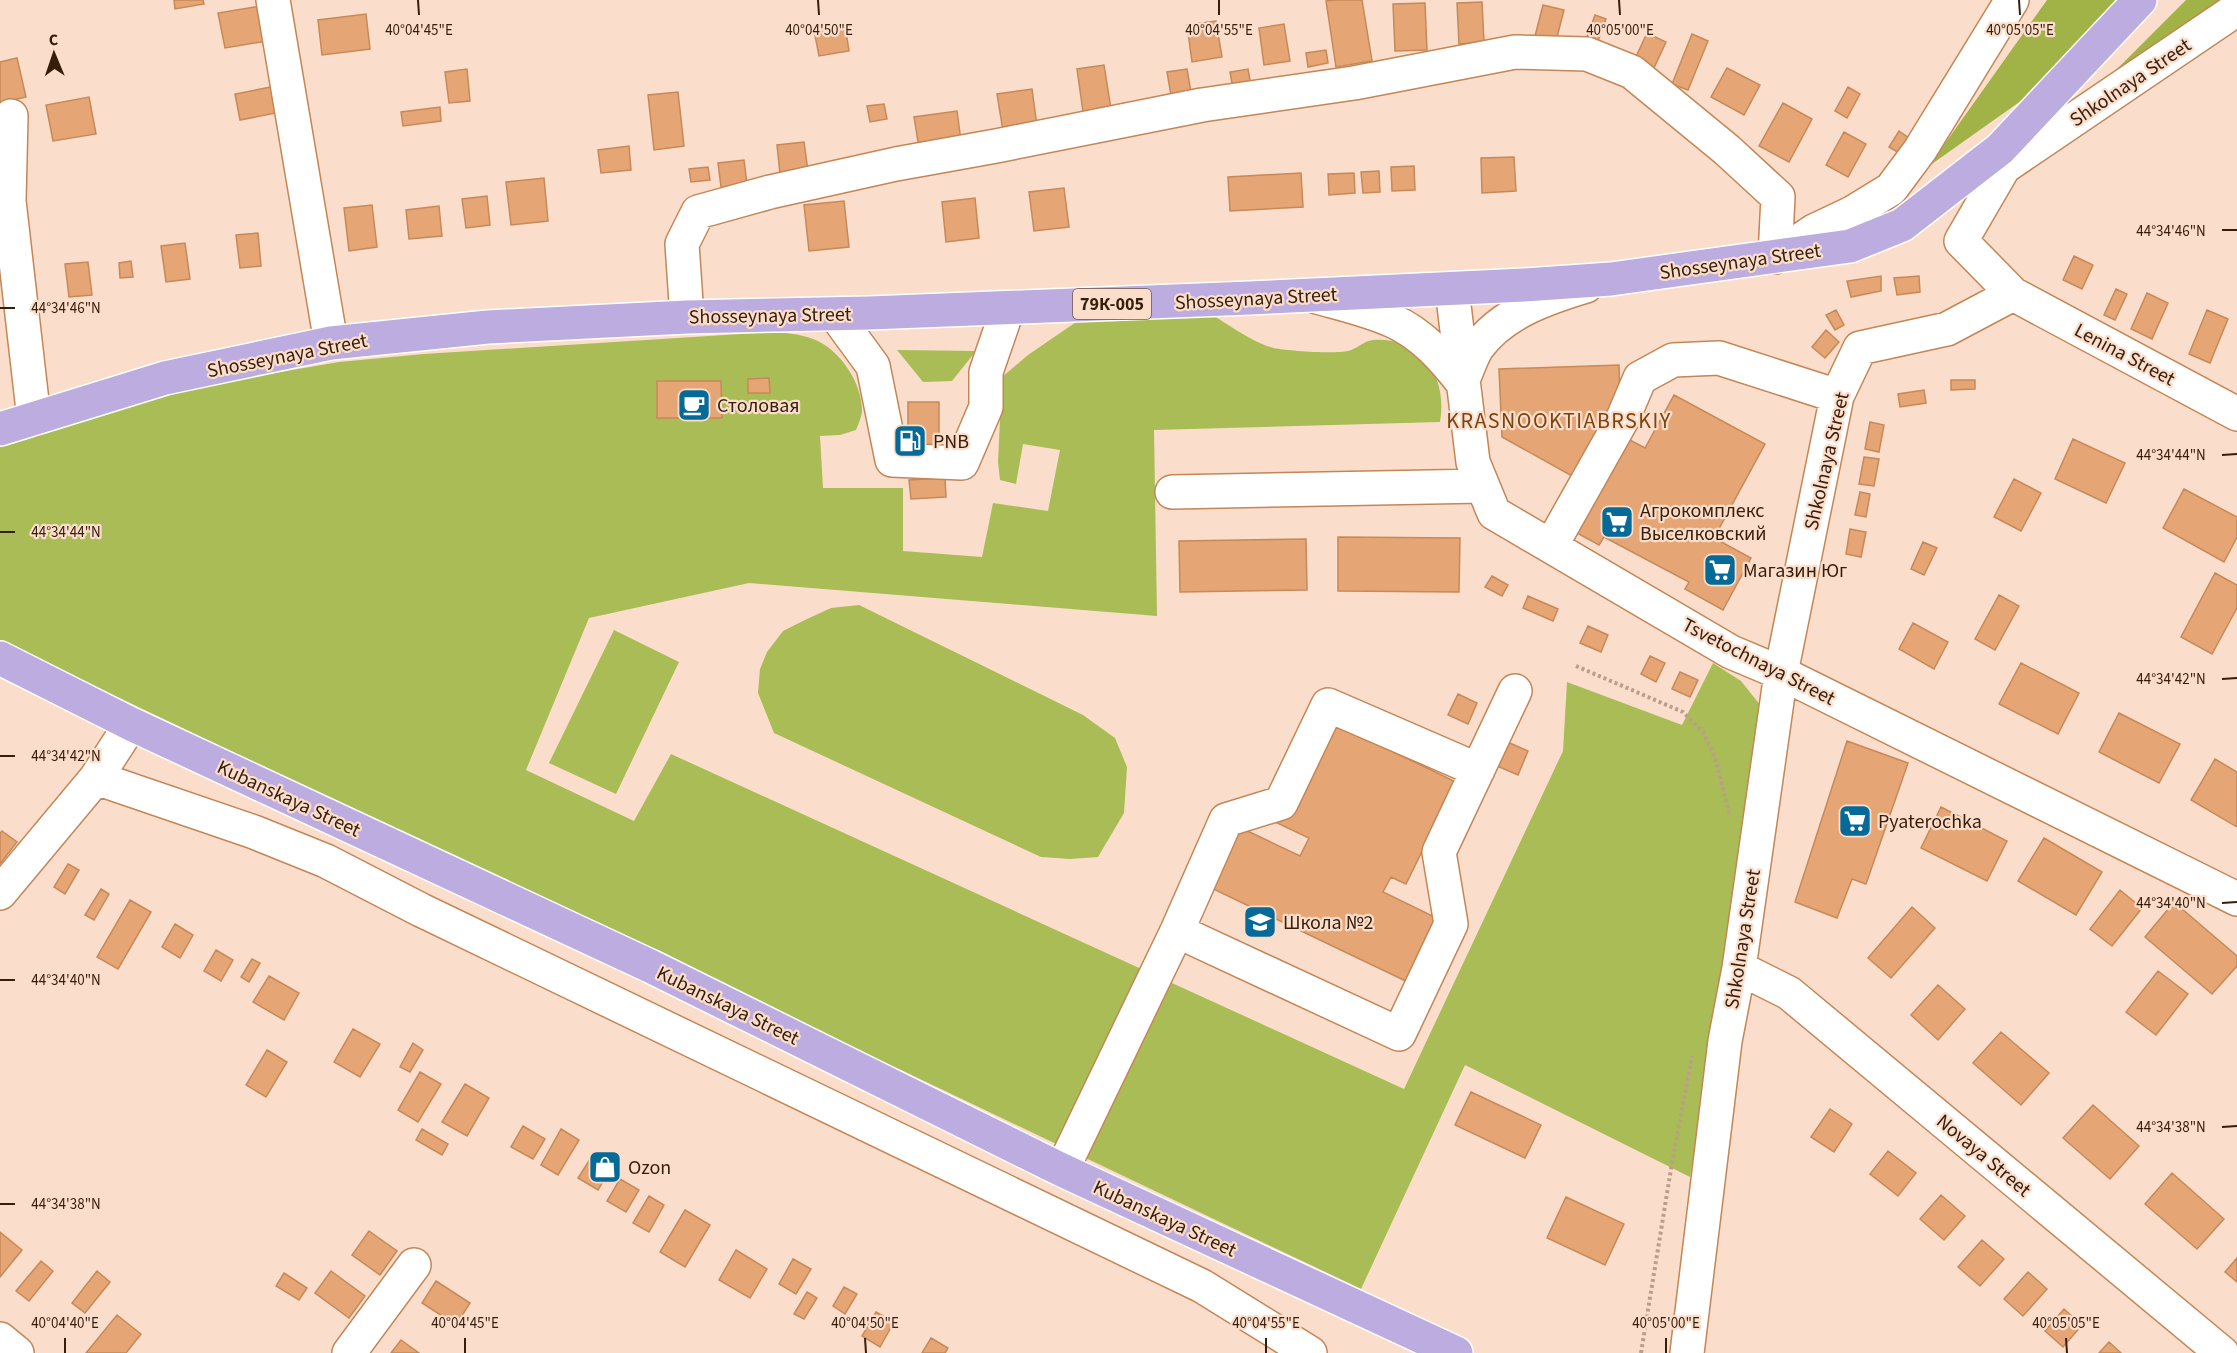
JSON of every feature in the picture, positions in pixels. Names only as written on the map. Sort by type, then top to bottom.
[{"type":"main road","name":"Shosseynaya Street","points":[[0,429],[165,378],[331,343],[488,327],[687,316],[1008,308],[1452,289],[1611,279],[1850,246],[1902,225],[2000,149],[2140,0]]},
{"type":"main road","name":"Kubanskaya Street","points":[[0,658],[131,724],[650,966],[1062,1170],[1456,1353]]},
{"type":"street","points":[[273,0],[331,343]]},
{"type":"street","points":[[1775,257],[1814,231],[1852,213],[1891,189],[1920,150],[2012,0]]},
{"type":"street","name":"Shkolnaya Street","points":[[1687,1353],[1725,1041],[1739,968],[1781,673],[1837,396],[1860,348],[1947,329],[2013,294],[1961,241],[2004,167],[2237,9]]},
{"type":"street","points":[[687,316],[682,244],[698,212],[770,192],[896,164],[1202,105],[1354,83],[1515,52],[1587,54],[1632,72],[1727,150],[1778,197],[1775,257]]},
{"type":"street","points":[[11,116],[9,201],[34,419]]},
{"type":"street","points":[[1309,296],[1394,321],[1434,350],[1462,382],[1476,350],[1494,328],[1521,311],[1553,296],[1611,279]]},
{"type":"street","name":"Tsvetochnaya Street","points":[[1452,289],[1473,462],[1494,513],[1731,652],[1781,673],[2237,899]]},
{"type":"street","name":"Lenina Street","points":[[2013,294],[2237,414]]},
{"type":"street","points":[[835,314],[873,366],[892,460],[962,463],[986,407],[986,372],[1008,308]]},
{"type":"street","points":[[1551,546],[1623,418],[1640,378],[1673,360],[1719,358],[1837,396]]},
{"type":"street","points":[[1172,492],[1483,486]]},
{"type":"street","points":[[1177,931],[1399,1034],[1451,924],[1439,852],[1515,691]]},
{"type":"street","points":[[1062,1170],[1177,931],[1226,820],[1281,803],[1328,705],[1478,770]]},
{"type":"street","points":[[0,893],[96,778],[131,724]]},
{"type":"street","points":[[96,778],[254,832],[326,861],[421,910],[1202,1286],[1310,1353]]},
{"type":"street","name":"Novaya Street","points":[[1739,968],[1789,993],[2222,1353]]},
{"type":"street","points":[[349,1353],[414,1265]]},
{"type":"street","points":[[0,1339],[16,1353]]},
{"type":"path","points":[[1576,666],[1683,712],[1703,732],[1715,758],[1729,807],[1731,824]]},
{"type":"path","points":[[1641,1353],[1693,1052]]},
{"type":"green space","points":[[2047,0],[2118,0],[2025,98],[1929,166]]},
{"type":"green space","points":[[2186,0],[2237,0],[2098,88]]},
{"type":"green space","points":[[1209,313],[1266,346],[1281,349],[1342,352],[1373,340],[1405,345],[1417,352],[1428,363],[1435,375],[1440,389],[1440,422],[1154,430],[1157,616],[749,583],[589,618],[526,770],[634,821],[671,754],[1404,1089],[1563,751],[1567,682],[1682,725],[1713,663],[1741,681],[1761,706],[1751,804],[1690,1177],[1465,1065],[1361,1289],[0,641],[0,444],[187,388],[339,362],[424,354],[772,332],[798,335],[823,344],[841,359],[854,379],[861,401],[862,412],[856,430],[840,435],[820,436],[823,488],[903,488],[903,551],[982,557],[993,503],[1048,511],[1060,450],[1023,444],[1016,484],[1000,480],[998,462],[1002,377],[1028,355],[1082,318]]},
{"type":"green space","points":[[897,350],[976,351],[952,381],[923,382]]},
{"type":"green space","points":[[859,605],[1083,715],[1115,738],[1127,767],[1124,813],[1098,857],[1070,859],[1041,857],[774,733],[758,693],[760,669],[767,652],[783,631],[831,608]]},
{"type":"green space","points":[[614,630],[679,662],[616,794],[549,763]]},
{"type":"building","points":[[174,0],[203,0],[204,4],[175,9]]},
{"type":"building","points":[[1362,0],[1372,61],[1336,67],[1326,1]]},
{"type":"building","points":[[1482,2],[1484,42],[1459,44],[1457,3]]},
{"type":"building","points":[[1425,3],[1427,50],[1395,51],[1393,4]]},
{"type":"building","points":[[1543,5],[1564,10],[1556,41],[1535,36]]},
{"type":"building","points":[[261,6],[267,41],[225,48],[218,13]]},
{"type":"building","points":[[366,14],[370,49],[322,55],[318,20]]},
{"type":"building","points":[[1595,15],[1606,19],[1595,49],[1584,45]]},
{"type":"building","points":[[1216,21],[1222,57],[1192,62],[1187,25]]},
{"type":"building","points":[[1284,24],[1290,61],[1264,65],[1259,28]]},
{"type":"building","points":[[845,25],[849,51],[819,56],[814,30]]},
{"type":"building","points":[[1647,33],[1666,42],[1653,70],[1634,61]]},
{"type":"building","points":[[1692,34],[1708,41],[1688,90],[1672,84]]},
{"type":"building","points":[[1326,50],[1328,63],[1308,67],[1306,53]]},
{"type":"building","points":[[17,58],[26,97],[0,103],[0,62]]},
{"type":"building","points":[[1104,65],[1112,115],[1084,119],[1077,69]]},
{"type":"building","points":[[1727,68],[1760,85],[1744,115],[1711,97]]},
{"type":"building","points":[[467,69],[470,101],[449,103],[445,72]]},
{"type":"building","points":[[1187,69],[1192,98],[1172,101],[1167,72]]},
{"type":"building","points":[[1248,69],[1252,92],[1234,95],[1230,72]]},
{"type":"building","points":[[271,87],[276,113],[240,120],[235,94]]},
{"type":"building","points":[[1848,87],[1860,94],[1847,118],[1835,111]]},
{"type":"building","points":[[1032,89],[1037,126],[1003,131],[997,94]]},
{"type":"building","points":[[678,92],[684,146],[654,150],[648,95]]},
{"type":"building","points":[[89,97],[96,134],[53,141],[46,105]]},
{"type":"building","points":[[1783,103],[1812,119],[1789,162],[1759,146]]},
{"type":"building","points":[[884,104],[887,119],[870,122],[867,106]]},
{"type":"building","points":[[440,107],[441,121],[403,126],[401,112]]},
{"type":"building","points":[[957,111],[962,148],[920,154],[914,117]]},
{"type":"building","points":[[1899,131],[1909,138],[1899,153],[1889,147]]},
{"type":"building","points":[[1844,132],[1866,144],[1848,177],[1826,165]]},
{"type":"building","points":[[804,142],[808,171],[780,174],[777,145]]},
{"type":"building","points":[[629,146],[631,170],[601,173],[598,150]]},
{"type":"building","points":[[1514,157],[1516,191],[1482,193],[1481,158]]},
{"type":"building","points":[[744,160],[748,192],[722,195],[718,163]]},
{"type":"building","points":[[1414,166],[1415,190],[1392,191],[1391,167]]},
{"type":"building","points":[[708,167],[710,180],[691,182],[689,169]]},
{"type":"building","points":[[1379,171],[1380,192],[1363,193],[1361,172]]},
{"type":"building","points":[[1301,173],[1303,207],[1230,211],[1228,177]]},
{"type":"building","points":[[1354,173],[1355,193],[1329,195],[1328,174]]},
{"type":"building","points":[[544,178],[548,221],[511,225],[506,182]]},
{"type":"building","points":[[1064,188],[1069,227],[1034,231],[1029,192]]},
{"type":"building","points":[[487,196],[490,225],[466,228],[462,199]]},
{"type":"building","points":[[975,198],[979,238],[946,242],[942,202]]},
{"type":"building","points":[[844,201],[849,247],[809,251],[804,205]]},
{"type":"building","points":[[372,205],[377,247],[349,251],[344,208]]},
{"type":"building","points":[[439,206],[442,236],[409,239],[406,210]]},
{"type":"building","points":[[258,233],[261,266],[240,268],[236,235]]},
{"type":"building","points":[[185,243],[190,279],[166,282],[161,246]]},
{"type":"building","points":[[2074,256],[2093,265],[2082,289],[2063,280]]},
{"type":"building","points":[[131,261],[133,277],[120,278],[119,263]]},
{"type":"building","points":[[88,262],[92,295],[69,297],[65,264]]},
{"type":"building","points":[[1881,276],[1881,291],[1851,297],[1847,281]]},
{"type":"building","points":[[1919,276],[1920,292],[1897,295],[1894,278]]},
{"type":"building","points":[[2116,289],[2127,294],[2115,320],[2104,315]]},
{"type":"building","points":[[2147,293],[2168,303],[2152,339],[2131,329]]},
{"type":"building","points":[[1836,310],[1844,325],[1835,330],[1826,315]]},
{"type":"building","points":[[2207,310],[2228,319],[2210,363],[2189,354]]},
{"type":"building","points":[[1826,330],[1839,342],[1825,358],[1812,347]]},
{"type":"building","points":[[1619,365],[1620,400],[1572,476],[1502,437],[1499,369]]},
{"type":"building","points":[[769,378],[770,393],[748,393],[748,379]]},
{"type":"building","points":[[1951,380],[1975,380],[1975,389],[1951,390]]},
{"type":"building","points":[[657,381],[721,381],[722,418],[657,418]]},
{"type":"building","points":[[1924,390],[1926,403],[1900,407],[1898,394]]},
{"type":"building","points":[[1674,395],[1765,444],[1714,538],[1751,558],[1723,610],[1685,589],[1689,582],[1604,537],[1599,545],[1577,533],[1628,439],[1645,448]]},
{"type":"building","points":[[908,402],[939,402],[939,457],[908,457]]},
{"type":"building","points":[[1870,422],[1884,425],[1879,452],[1865,449]]},
{"type":"building","points":[[2073,439],[2125,463],[2106,503],[2055,479]]},
{"type":"building","points":[[1864,457],[1879,459],[1874,486],[1859,484]]},
{"type":"building","points":[[945,478],[946,497],[911,499],[909,480]]},
{"type":"building","points":[[2014,479],[2041,493],[2021,531],[1994,517]]},
{"type":"building","points":[[2184,489],[2237,517],[2237,537],[2224,562],[2163,528]]},
{"type":"building","points":[[1860,492],[1870,494],[1866,517],[1855,515]]},
{"type":"building","points":[[1850,529],[1866,532],[1861,557],[1846,554]]},
{"type":"building","points":[[1338,537],[1460,538],[1459,592],[1338,591]]},
{"type":"building","points":[[1306,539],[1307,590],[1180,592],[1179,541]]},
{"type":"building","points":[[1923,542],[1937,548],[1924,575],[1911,569]]},
{"type":"building","points":[[2215,573],[2237,585],[2237,608],[2212,654],[2181,637]]},
{"type":"building","points":[[1492,576],[1508,585],[1502,596],[1485,587]]},
{"type":"building","points":[[1999,595],[2019,606],[1995,650],[1975,639]]},
{"type":"building","points":[[1528,596],[1558,609],[1553,621],[1523,608]]},
{"type":"building","points":[[1913,623],[1948,642],[1934,669],[1899,649]]},
{"type":"building","points":[[1588,626],[1608,635],[1601,652],[1580,643]]},
{"type":"building","points":[[1650,656],[1665,663],[1656,682],[1641,674]]},
{"type":"building","points":[[2021,663],[2079,693],[2058,734],[1999,704]]},
{"type":"building","points":[[1680,672],[1698,680],[1690,697],[1672,689]]},
{"type":"building","points":[[1458,694],[1477,703],[1468,724],[1448,715]]},
{"type":"building","points":[[2119,713],[2180,744],[2159,783],[2099,752]]},
{"type":"building","points":[[1327,720],[1456,782],[1406,884],[1391,877],[1383,892],[1447,923],[1416,986],[1207,886],[1237,826],[1300,856],[1309,838],[1277,823]]},
{"type":"building","points":[[1505,741],[1528,751],[1518,775],[1495,765]]},
{"type":"building","name":"Pyaterochka","points":[[1847,741],[1908,763],[1866,884],[1852,879],[1837,918],[1795,902]]},
{"type":"building","points":[[2215,759],[2237,772],[2237,827],[2191,800]]},
{"type":"building","points":[[1941,807],[2007,841],[1987,881],[1921,848]]},
{"type":"building","points":[[2,831],[17,842],[0,864],[0,833]]},
{"type":"building","points":[[2044,838],[2102,872],[2076,915],[2018,881]]},
{"type":"building","points":[[68,864],[79,870],[65,894],[54,887]]},
{"type":"building","points":[[101,889],[109,894],[94,920],[85,915]]},
{"type":"building","points":[[2120,890],[2142,908],[2112,946],[2090,929]]},
{"type":"building","points":[[130,900],[151,912],[118,969],[97,957]]},
{"type":"building","points":[[2174,902],[2237,956],[2237,966],[2212,994],[2145,937]]},
{"type":"building","points":[[1912,907],[1935,928],[1891,978],[1868,958]]},
{"type":"building","points":[[175,924],[193,935],[180,958],[162,947]]},
{"type":"building","points":[[216,950],[233,960],[221,981],[204,971]]},
{"type":"building","points":[[252,959],[260,963],[249,982],[241,977]]},
{"type":"building","points":[[2158,971],[2188,994],[2156,1035],[2126,1012]]},
{"type":"building","points":[[269,976],[299,993],[284,1020],[253,1002]]},
{"type":"building","points":[[1938,985],[1965,1009],[1938,1040],[1911,1015]]},
{"type":"building","points":[[353,1029],[380,1044],[360,1077],[334,1062]]},
{"type":"building","points":[[2001,1032],[2049,1073],[2021,1105],[1973,1063]]},
{"type":"building","points":[[413,1043],[423,1050],[410,1072],[400,1067]]},
{"type":"building","points":[[267,1050],[287,1062],[266,1097],[246,1085]]},
{"type":"building","points":[[420,1072],[441,1084],[418,1122],[398,1110]]},
{"type":"building","points":[[465,1084],[489,1098],[467,1136],[442,1122]]},
{"type":"building","points":[[1471,1092],[1541,1125],[1525,1158],[1455,1125]]},
{"type":"building","points":[[2093,1105],[2139,1146],[2110,1179],[2063,1138]]},
{"type":"building","points":[[1830,1109],[1852,1124],[1834,1152],[1811,1137]]},
{"type":"building","points":[[523,1126],[545,1139],[533,1159],[511,1147]]},
{"type":"building","points":[[422,1129],[448,1144],[442,1155],[416,1140]]},
{"type":"building","points":[[561,1129],[579,1140],[558,1175],[541,1165]]},
{"type":"building","points":[[1888,1151],[1916,1173],[1898,1196],[1870,1174]]},
{"type":"building","points":[[594,1153],[613,1164],[598,1190],[578,1178]]},
{"type":"building","points":[[2172,1173],[2224,1219],[2197,1249],[2145,1204]]},
{"type":"building","points":[[620,1179],[639,1190],[626,1212],[607,1201]]},
{"type":"building","points":[[1941,1195],[1965,1216],[1944,1240],[1920,1219]]},
{"type":"building","points":[[649,1196],[664,1205],[649,1232],[633,1223]]},
{"type":"building","points":[[1566,1197],[1624,1224],[1605,1265],[1547,1238]]},
{"type":"building","points":[[685,1210],[710,1225],[685,1267],[660,1252]]},
{"type":"building","points":[[369,1231],[397,1251],[380,1275],[352,1255]]},
{"type":"building","points":[[0,1232],[22,1250],[0,1277]]},
{"type":"building","points":[[1982,1240],[2004,1259],[1980,1286],[1958,1267]]},
{"type":"building","points":[[736,1250],[767,1269],[750,1298],[719,1280]]},
{"type":"building","points":[[2237,1258],[2237,1282],[2225,1272]]},
{"type":"building","points":[[793,1259],[811,1269],[796,1294],[779,1284]]},
{"type":"building","points":[[41,1261],[53,1271],[29,1301],[16,1291]]},
{"type":"building","points":[[97,1271],[110,1282],[85,1313],[72,1303]]},
{"type":"building","points":[[331,1271],[365,1296],[349,1318],[315,1293]]},
{"type":"building","points":[[2028,1272],[2047,1289],[2023,1316],[2004,1299]]},
{"type":"building","points":[[284,1273],[307,1288],[299,1300],[276,1286]]},
{"type":"building","points":[[436,1281],[470,1303],[456,1325],[422,1303]]},
{"type":"building","points":[[844,1287],[857,1294],[845,1314],[833,1306]]},
{"type":"building","points":[[807,1292],[817,1298],[804,1319],[794,1314]]},
{"type":"building","points":[[2064,1309],[2082,1325],[2063,1347],[2045,1331]]},
{"type":"building","points":[[876,1312],[894,1322],[880,1347],[862,1336]]},
{"type":"building","points":[[117,1315],[141,1334],[126,1353],[86,1353]]},
{"type":"building","points":[[931,1338],[948,1348],[945,1353],[922,1353]]},
{"type":"building","points":[[401,1340],[419,1353],[391,1353]]},
{"type":"building","points":[[2109,1342],[2121,1353],[2099,1353]]},
{"type":"place","name":"Столовая","points":[[694,405]]},
{"type":"place","name":"PNB","points":[[910,441]]},
{"type":"place","name":"Агрокомплекс Выселковский","points":[[1617,522]]},
{"type":"place","name":"Магазин Юг","points":[[1720,570]]},
{"type":"place","name":"Pyaterochka","points":[[1855,821]]},
{"type":"place","name":"Школа №2","points":[[1260,922]]},
{"type":"place","name":"Ozon","points":[[605,1167]]},
{"type":"district","name":"KRASNOOKTIABRSKIY","points":[[1559,420]]}]
